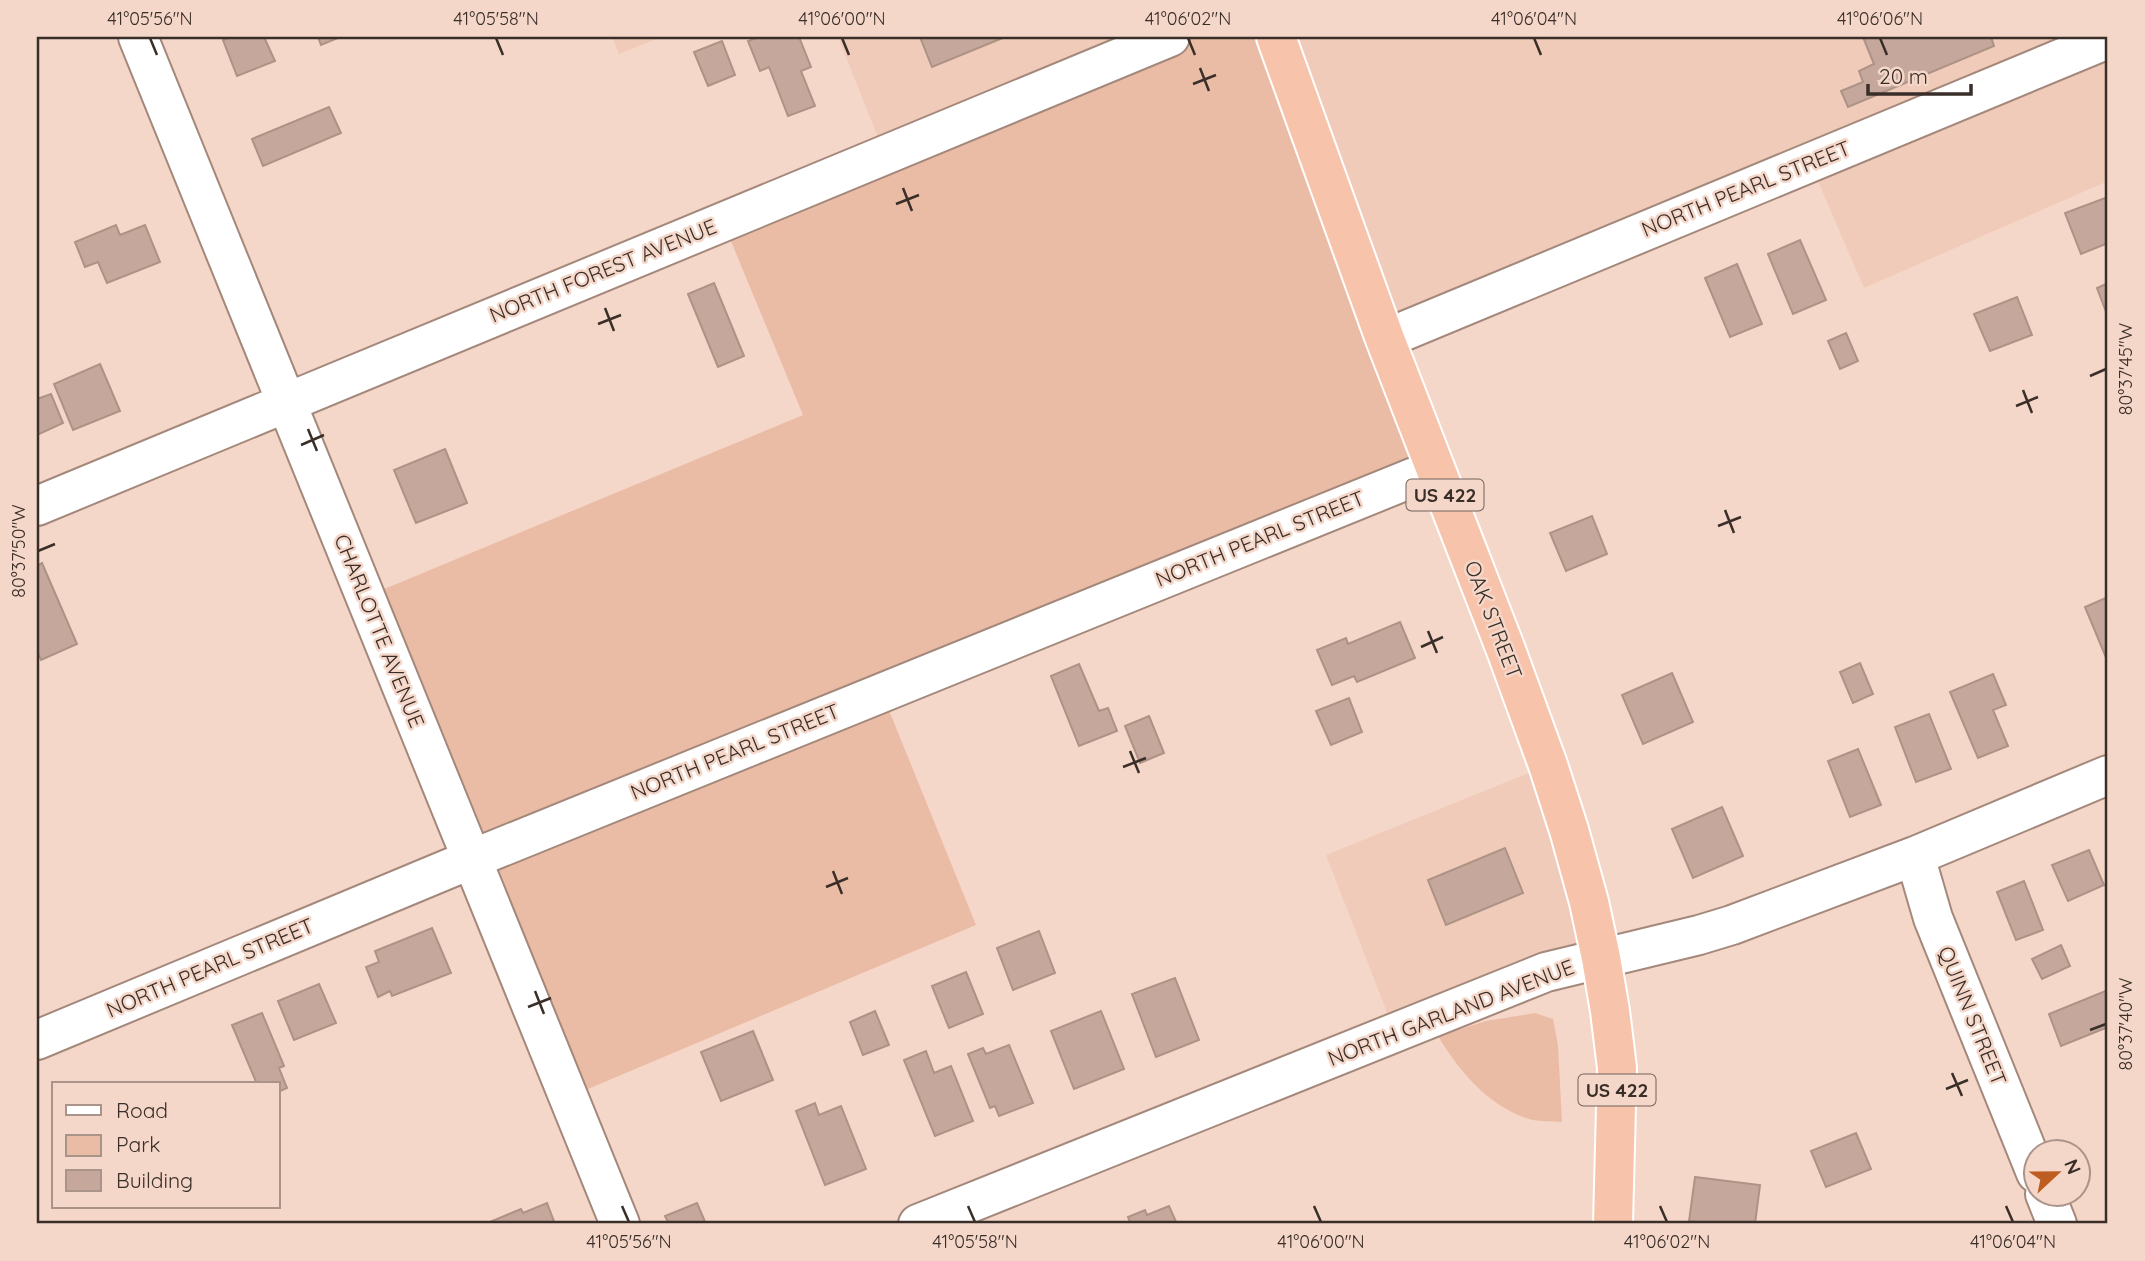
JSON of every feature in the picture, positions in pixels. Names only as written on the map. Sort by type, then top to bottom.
[{"type":"highway","name":"OAK STREET","points":[[1276,37],[1385,339],[1548,765],[1569,830],[1601,958],[1617,1068],[1613,1224]]},
{"type":"street","name":"CHARLOTTE AVENUE","points":[[138,37],[620,1224]]},
{"type":"street","name":"NORTH FOREST AVENUE","points":[[37,506],[1170,37]]},
{"type":"street","name":"NORTH PEARL STREET","points":[[1385,339],[2108,39]]},
{"type":"street","name":"NORTH PEARL STREET","points":[[37,1040],[472,859],[1434,468]]},
{"type":"street","name":"NORTH GARLAND AVENUE","points":[[918,1224],[1546,972],[1732,925],[1915,856],[2108,775]]},
{"type":"street","name":"QUINN STREET","points":[[1915,856],[1933,918],[2022,1138]]},
{"type":"shaded area","points":[[612,37],[661,37],[619,54]]},
{"type":"shaded area","points":[[838,37],[1170,37],[885,155]]},
{"type":"shaded area","points":[[1276,37],[2108,37],[2108,181],[1864,288],[1810,163],[1385,339]]},
{"type":"shaded area","points":[[1548,765],[1601,958],[1395,1033],[1326,855]]},
{"type":"green space","points":[[1170,37],[1276,37],[1434,469],[882,693],[976,925],[569,1097],[365,597],[803,415],[723,222]]},
{"type":"green space","points":[[1535,1013],[1553,1019],[1558,1045],[1562,1122],[1529,1119],[1500,1105],[1465,1074],[1438,1036],[1486,1021]]},
{"type":"building","points":[[231,37],[264,37],[275,61],[237,76],[223,40]]},
{"type":"building","points":[[318,37],[340,37],[321,45]]},
{"type":"building","points":[[759,37],[799,37],[811,67],[801,71],[815,106],[788,116],[769,67],[760,71],[748,41]]},
{"type":"building","points":[[920,37],[1005,37],[932,67]]},
{"type":"building","points":[[1863,37],[1991,37],[1994,46],[1848,107],[1841,91],[1863,82],[1859,71],[1874,64]]},
{"type":"building","points":[[722,41],[735,75],[708,86],[694,52]]},
{"type":"building","points":[[329,107],[341,133],[263,166],[252,139]]},
{"type":"building","points":[[2108,197],[2108,243],[2081,254],[2065,213]]},
{"type":"building","points":[[116,225],[120,235],[145,225],[160,262],[107,283],[98,262],[85,267],[75,242]]},
{"type":"building","points":[[1800,240],[1826,300],[1793,314],[1768,254]]},
{"type":"building","points":[[1737,264],[1762,324],[1730,337],[1705,278]]},
{"type":"building","points":[[714,283],[744,356],[718,367],[688,294]]},
{"type":"building","points":[[2108,283],[2108,317],[2097,288]]},
{"type":"building","points":[[2017,297],[2032,335],[1990,351],[1974,314]]},
{"type":"building","points":[[1846,333],[1858,361],[1840,369],[1828,341]]},
{"type":"building","points":[[100,364],[120,411],[73,430],[54,384]]},
{"type":"building","points":[[51,394],[63,423],[37,435],[37,399]]},
{"type":"building","points":[[445,449],[467,503],[416,523],[394,470]]},
{"type":"building","points":[[1592,516],[1607,554],[1566,571],[1550,533]]},
{"type":"building","points":[[42,563],[77,644],[41,660],[37,651],[37,566]]},
{"type":"building","points":[[2108,597],[2108,659],[2107,660],[2085,607]]},
{"type":"building","points":[[1400,622],[1415,658],[1357,682],[1354,676],[1332,685],[1317,650],[1346,638],[1348,644]]},
{"type":"building","points":[[1860,663],[1873,694],[1853,703],[1840,672]]},
{"type":"building","points":[[1079,664],[1099,711],[1108,708],[1117,731],[1079,746],[1051,676]]},
{"type":"building","points":[[1672,673],[1693,722],[1643,744],[1622,695]]},
{"type":"building","points":[[1993,674],[2006,705],[1993,710],[2008,746],[1978,758],[1950,692]]},
{"type":"building","points":[[1349,698],[1362,732],[1331,745],[1316,711]]},
{"type":"building","points":[[1929,714],[1951,769],[1916,782],[1895,727]]},
{"type":"building","points":[[1149,716],[1164,753],[1140,763],[1125,726]]},
{"type":"building","points":[[1858,749],[1881,805],[1850,817],[1828,761]]},
{"type":"building","points":[[1722,807],[1743,856],[1693,878],[1672,829]]},
{"type":"building","points":[[1505,848],[1523,893],[1446,925],[1428,880]]},
{"type":"building","points":[[2089,850],[2104,885],[2068,901],[2052,865]]},
{"type":"building","points":[[2024,881],[2043,930],[2016,940],[1997,892]]},
{"type":"building","points":[[432,928],[451,973],[392,996],[390,991],[378,997],[366,967],[379,962],[375,951]]},
{"type":"building","points":[[1039,931],[1055,973],[1013,990],[997,948]]},
{"type":"building","points":[[2061,945],[2070,966],[2042,979],[2032,959]]},
{"type":"building","points":[[966,972],[983,1014],[949,1028],[932,986]]},
{"type":"building","points":[[1175,978],[1199,1040],[1156,1057],[1132,994]]},
{"type":"building","points":[[319,984],[336,1023],[294,1040],[278,1001]]},
{"type":"building","points":[[2108,990],[2108,1027],[2061,1046],[2049,1014]]},
{"type":"building","points":[[875,1011],[889,1045],[863,1055],[850,1022]]},
{"type":"building","points":[[1101,1011],[1124,1069],[1074,1089],[1051,1031]]},
{"type":"building","points":[[262,1013],[284,1066],[279,1068],[287,1088],[280,1091],[280,1082],[256,1082],[232,1025]]},
{"type":"building","points":[[753,1031],[773,1080],[721,1101],[701,1052]]},
{"type":"building","points":[[1009,1045],[1033,1103],[999,1116],[995,1106],[990,1108],[968,1054],[983,1048],[986,1054]]},
{"type":"building","points":[[926,1051],[934,1073],[951,1066],[973,1121],[935,1136],[904,1060]]},
{"type":"building","points":[[815,1103],[819,1115],[841,1106],[866,1169],[825,1185],[796,1111]]},
{"type":"building","points":[[1856,1133],[1871,1169],[1826,1187],[1811,1151]]},
{"type":"building","points":[[1695,1177],[1760,1185],[1755,1224],[1689,1221]]},
{"type":"building","points":[[547,1203],[555,1224],[485,1224],[521,1209],[523,1213]]},
{"type":"building","points":[[697,1203],[706,1224],[669,1224],[665,1216]]},
{"type":"building","points":[[1169,1206],[1177,1224],[1131,1224],[1128,1217],[1145,1210],[1147,1215]]}]
